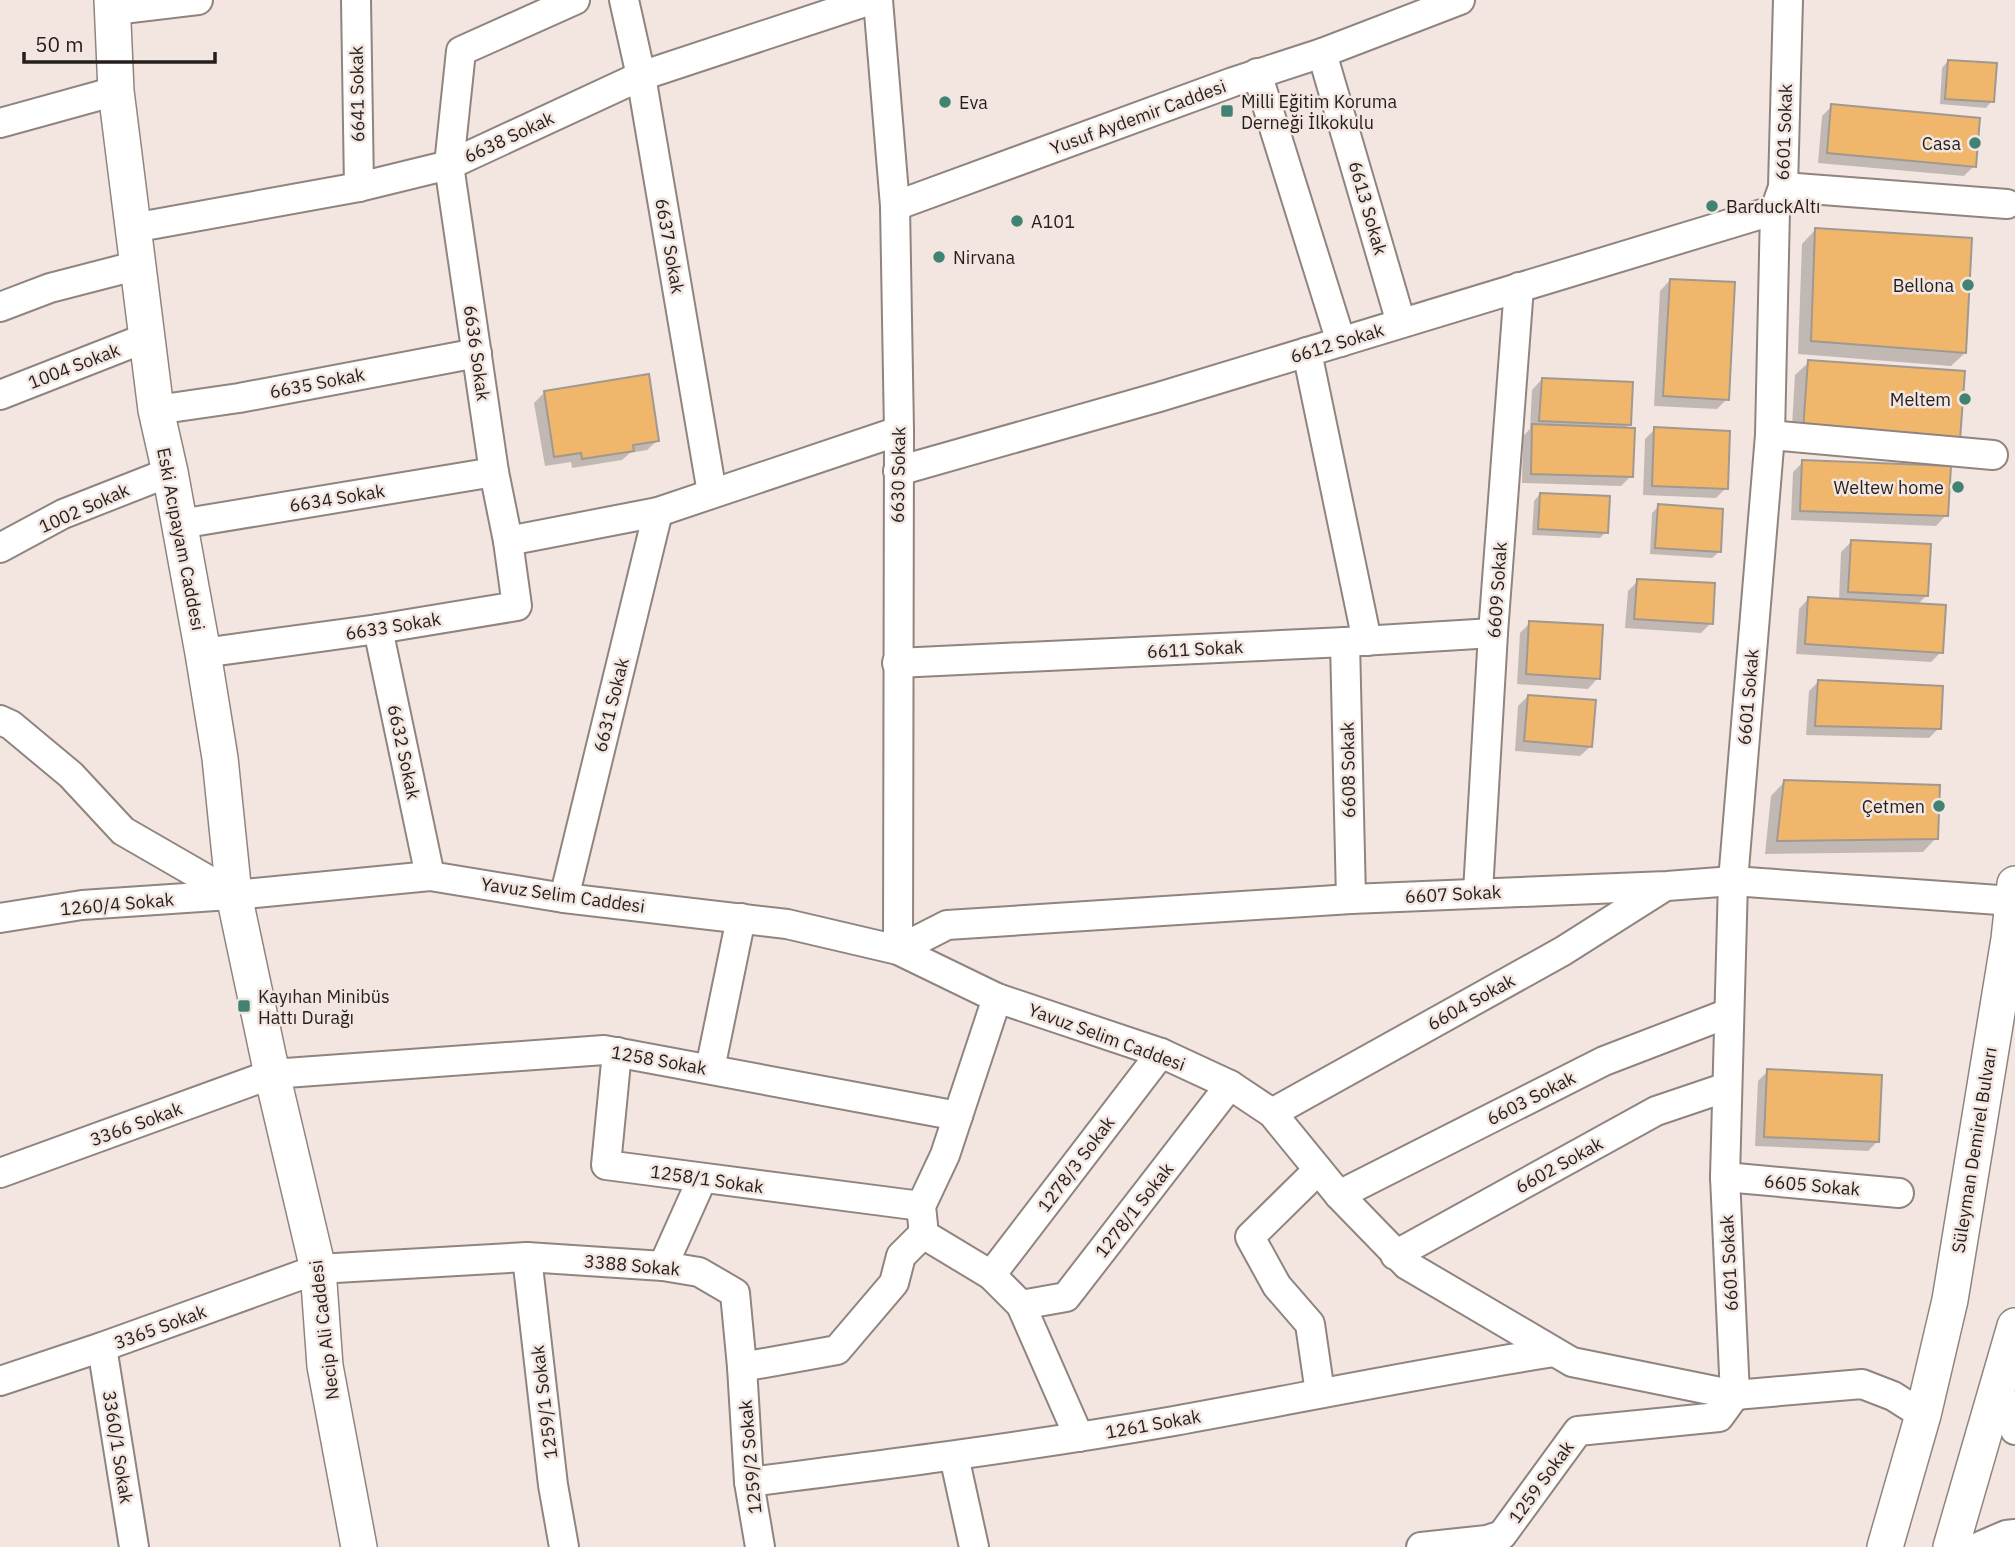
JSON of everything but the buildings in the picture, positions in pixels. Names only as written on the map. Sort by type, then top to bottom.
[{"type":"main road","name":"Eski Acıpayam Caddesi","points":[[113,5],[116,91],[156,410],[203,653],[220,758],[233,878],[272,1074]]},
{"type":"main road","name":"Süleyman Demirel Bulvarı","points":[[1885,1547],[1923,1415],[1950,1300],[2007,952],[2014,893]]},
{"type":"main road","name":"Necip Ali Caddesi","points":[[272,1074],[318,1269],[325,1366],[359,1547]]},
{"type":"main road","points":[[1951,1547],[2015,1326]]},
{"type":"street","points":[[113,5],[198,0]]},
{"type":"street","name":"6641 Sokak","points":[[356,0],[359,187]]},
{"type":"street","name":"6636 Sokak","points":[[508,541],[494,472],[449,165],[461,51],[575,0]]},
{"type":"street","name":"6637 Sokak","points":[[624,0],[641,76],[712,493]]},
{"type":"street","name":"6638 Sokak","points":[[133,228],[359,187],[449,165],[641,76],[871,0]]},
{"type":"street","name":"6630 Sokak","points":[[878,0],[895,206],[899,431],[898,950]]},
{"type":"street","name":"Yusuf Aydemir Caddesi","points":[[895,206],[1257,73],[1322,53],[1460,0]]},
{"type":"street","name":"6601 Sokak","points":[[1735,1395],[1725,1177],[1733,881],[1770,435],[1788,0]]},
{"type":"street","name":"6613 Sokak","points":[[1322,53],[1401,323]]},
{"type":"street","points":[[1257,73],[1340,342]]},
{"type":"street","points":[[0,122],[116,91]]},
{"type":"street","points":[[1779,198],[2007,204]]},
{"type":"street","name":"6612 Sokak","points":[[898,471],[1159,397],[1519,287],[1779,198]]},
{"type":"street","points":[[0,307],[50,288],[139,265]]},
{"type":"street","name":"6609 Sokak","points":[[1478,892],[1493,633],[1519,287]]},
{"type":"street","name":"1004 Sokak","points":[[0,395],[148,337]]},
{"type":"street","name":"6608 Sokak","points":[[1307,352],[1356,642],[1351,899]]},
{"type":"street","name":"6635 Sokak","points":[[156,410],[239,398],[477,353]]},
{"type":"street","points":[[508,541],[658,512],[899,431]]},
{"type":"street","points":[[1770,435],[1993,455]]},
{"type":"street","name":"1002 Sokak","points":[[0,548],[63,514],[170,472]]},
{"type":"street","name":"6634 Sokak","points":[[180,524],[494,472]]},
{"type":"street","name":"6631 Sokak","points":[[564,898],[658,512]]},
{"type":"street","name":"6633 Sokak","points":[[203,653],[378,629],[517,606],[508,541]]},
{"type":"street","name":"6632 Sokak","points":[[378,629],[430,876]]},
{"type":"street","name":"6611 Sokak","points":[[897,663],[1356,642],[1493,633]]},
{"type":"street","points":[[0,720],[11,725],[71,775],[123,831],[195,873],[233,878]]},
{"type":"street","name":"Yavuz Selim Caddesi","points":[[233,878],[430,876],[564,898],[787,924],[898,950],[997,998],[1161,1053],[1230,1085],[1272,1113],[1339,1195],[1407,1265],[1572,1362],[1735,1395],[1862,1384],[1893,1396],[1923,1415]]},
{"type":"street","name":"1260/4 Sokak","points":[[0,918],[233,878]]},
{"type":"street","name":"6607 Sokak","points":[[898,950],[947,925],[1478,892],[1667,886],[1733,881],[2014,893]]},
{"type":"street","name":"6604 Sokak","points":[[1272,1113],[1563,951],[1667,886]]},
{"type":"street","points":[[710,1069],[741,918]]},
{"type":"street","points":[[742,1367],[837,1350],[894,1283],[901,1256],[923,1234],[922,1206],[945,1155],[997,998]]},
{"type":"street","name":"6603 Sokak","points":[[1339,1195],[1604,1062],[1729,1013]]},
{"type":"street","name":"1258 Sokak","points":[[272,1074],[604,1050],[958,1116]]},
{"type":"street","name":"1258/1 Sokak","points":[[617,1052],[606,1165],[922,1206]]},
{"type":"street","name":"1278/3 Sokak","points":[[990,1275],[1161,1053]]},
{"type":"street","name":"3366 Sokak","points":[[0,1173],[272,1074]]},
{"type":"street","name":"1278/1 Sokak","points":[[1021,1305],[1066,1297],[1230,1085]]},
{"type":"street","name":"6602 Sokak","points":[[1395,1255],[1656,1111],[1727,1087]]},
{"type":"street","points":[[1318,1170],[1250,1237],[1277,1286],[1310,1324],[1320,1393]]},
{"type":"street","name":"6605 Sokak","points":[[1725,1177],[1899,1193]]},
{"type":"street","points":[[663,1266],[702,1179]]},
{"type":"street","points":[[923,1234],[990,1275],[1021,1305],[1079,1437]]},
{"type":"street","name":"3388 Sokak","points":[[318,1269],[527,1257],[663,1266],[699,1272],[735,1293],[742,1367]]},
{"type":"street","name":"1259/1 Sokak","points":[[527,1257],[553,1485],[564,1547]]},
{"type":"street","name":"3365 Sokak","points":[[0,1381],[102,1348],[318,1269]]},
{"type":"street","name":"3360/1 Sokak","points":[[102,1348],[134,1547]]},
{"type":"street","name":"1261 Sokak","points":[[749,1482],[1079,1437],[1454,1367],[1554,1352]]},
{"type":"street","name":"1259/2 Sokak","points":[[742,1367],[749,1482],[760,1547]]},
{"type":"street","points":[[1998,1387],[2015,1430]]},
{"type":"street","name":"1259 Sokak","points":[[1422,1547],[1490,1544],[1502,1535],[1578,1431],[1719,1417],[1735,1395]]},
{"type":"street","points":[[954,1456],[974,1547]]},
{"type":"street","points":[[1978,1547],[2015,1534]]},
{"type":"place","name":"Eva","points":[[945,102]]},
{"type":"place","name":"Milli Eğitim Koruma Derneği İlkokulu","points":[[1227,111]]},
{"type":"place","name":"Casa","points":[[1975,143]]},
{"type":"place","name":"BarduckAltı","points":[[1712,206]]},
{"type":"place","name":"A101","points":[[1017,221]]},
{"type":"place","name":"Nirvana","points":[[939,257]]},
{"type":"place","name":"Bellona","points":[[1968,285]]},
{"type":"place","name":"Meltem","points":[[1965,399]]},
{"type":"place","name":"Weltew home","points":[[1958,487]]},
{"type":"place","name":"Çetmen","points":[[1939,806]]},
{"type":"place","name":"Kayıhan Minibüs Hattı Durağı","points":[[244,1006]]}]
